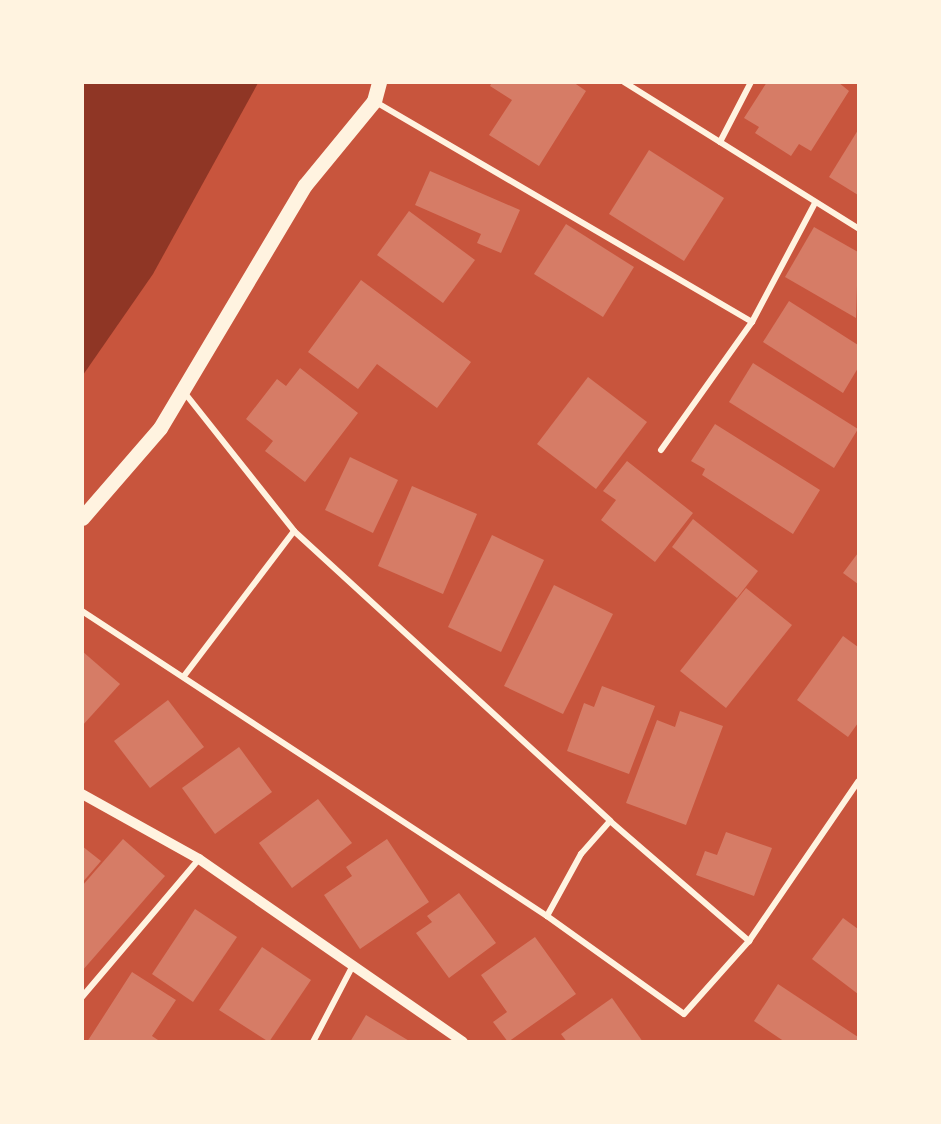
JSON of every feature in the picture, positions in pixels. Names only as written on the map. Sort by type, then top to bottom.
[{"type":"main road","points":[[82,518],[160,428],[305,185],[374,101],[379,82]]},
{"type":"street","points":[[624,82],[858,228]]},
{"type":"street","points":[[720,142],[751,82]]},
{"type":"street","points":[[374,101],[752,322]]},
{"type":"street","points":[[661,450],[752,322],[815,203]]},
{"type":"street","points":[[183,391],[294,531],[610,821],[749,941]]},
{"type":"street","points":[[184,676],[294,531]]},
{"type":"street","points":[[82,611],[548,916],[684,1014],[749,941],[858,782]]},
{"type":"street","points":[[82,794],[199,859],[352,967],[463,1041]]},
{"type":"street","points":[[548,916],[581,854],[610,821]]},
{"type":"street","points":[[82,997],[199,859]]},
{"type":"street","points":[[312,1041],[352,967]]},
{"type":"shaded area","points":[[83,82],[258,83],[153,274],[83,375]]},
{"type":"building","points":[[492,82],[573,82],[586,91],[539,166],[489,135],[512,100],[490,86]]},
{"type":"building","points":[[767,82],[838,82],[849,91],[811,151],[799,144],[791,156],[755,133],[759,127],[744,118]]},
{"type":"building","points":[[858,130],[858,195],[829,177]]},
{"type":"building","points":[[649,150],[724,198],[684,261],[609,214]]},
{"type":"building","points":[[430,171],[520,210],[501,253],[477,243],[481,234],[415,205]]},
{"type":"building","points":[[409,211],[475,260],[443,303],[377,255]]},
{"type":"building","points":[[566,224],[634,267],[603,317],[534,274]]},
{"type":"building","points":[[814,227],[858,252],[856,318],[785,277]]},
{"type":"building","points":[[361,280],[471,362],[437,408],[377,364],[358,389],[308,352]]},
{"type":"building","points":[[789,301],[858,345],[858,368],[843,393],[763,342]]},
{"type":"building","points":[[753,363],[858,429],[834,468],[729,402]]},
{"type":"building","points":[[300,368],[358,413],[305,482],[265,451],[273,441],[246,419],[277,379],[286,386]]},
{"type":"building","points":[[588,377],[647,422],[596,489],[537,444]]},
{"type":"building","points":[[715,424],[820,490],[793,534],[702,475],[705,469],[691,461]]},
{"type":"building","points":[[350,457],[398,480],[373,533],[325,510]]},
{"type":"building","points":[[627,461],[693,513],[655,562],[601,520],[616,500],[603,491]]},
{"type":"building","points":[[412,486],[477,514],[443,594],[378,566]]},
{"type":"building","points":[[693,519],[758,571],[737,598],[672,547]]},
{"type":"building","points":[[492,535],[544,560],[501,652],[448,627]]},
{"type":"building","points":[[858,553],[858,584],[843,573]]},
{"type":"building","points":[[554,585],[613,614],[563,714],[504,686]]},
{"type":"building","points":[[746,588],[792,625],[726,708],[680,671]]},
{"type":"building","points":[[843,636],[858,647],[858,723],[848,737],[797,700]]},
{"type":"building","points":[[82,651],[120,684],[82,726]]},
{"type":"building","points":[[602,686],[655,706],[629,774],[567,751],[584,703],[594,707]]},
{"type":"building","points":[[168,700],[204,747],[150,788],[114,741]]},
{"type":"building","points":[[680,711],[723,726],[686,825],[626,803],[657,720],[675,727]]},
{"type":"building","points":[[239,747],[272,792],[215,834],[182,788]]},
{"type":"building","points":[[318,799],[352,843],[292,888],[259,843]]},
{"type":"building","points":[[726,832],[772,848],[754,896],[696,875],[705,851],[717,855]]},
{"type":"building","points":[[123,839],[165,876],[82,971],[82,886]]},
{"type":"building","points":[[387,839],[429,902],[360,949],[324,895],[352,876],[346,867]]},
{"type":"building","points":[[82,846],[101,861],[82,883]]},
{"type":"building","points":[[459,893],[496,943],[449,978],[416,933],[432,922],[427,916]]},
{"type":"building","points":[[195,909],[237,937],[193,1002],[152,974]]},
{"type":"building","points":[[843,918],[858,929],[858,994],[812,959]]},
{"type":"building","points":[[535,937],[576,994],[508,1042],[493,1022],[507,1012],[481,975]]},
{"type":"building","points":[[262,947],[311,980],[269,1042],[219,1010]]},
{"type":"building","points":[[132,972],[176,1000],[152,1036],[161,1042],[87,1042]]},
{"type":"building","points":[[778,984],[858,1037],[858,1042],[785,1042],[754,1021]]},
{"type":"building","points":[[612,998],[643,1042],[567,1042],[561,1034]]},
{"type":"building","points":[[366,1015],[411,1042],[350,1042]]}]
